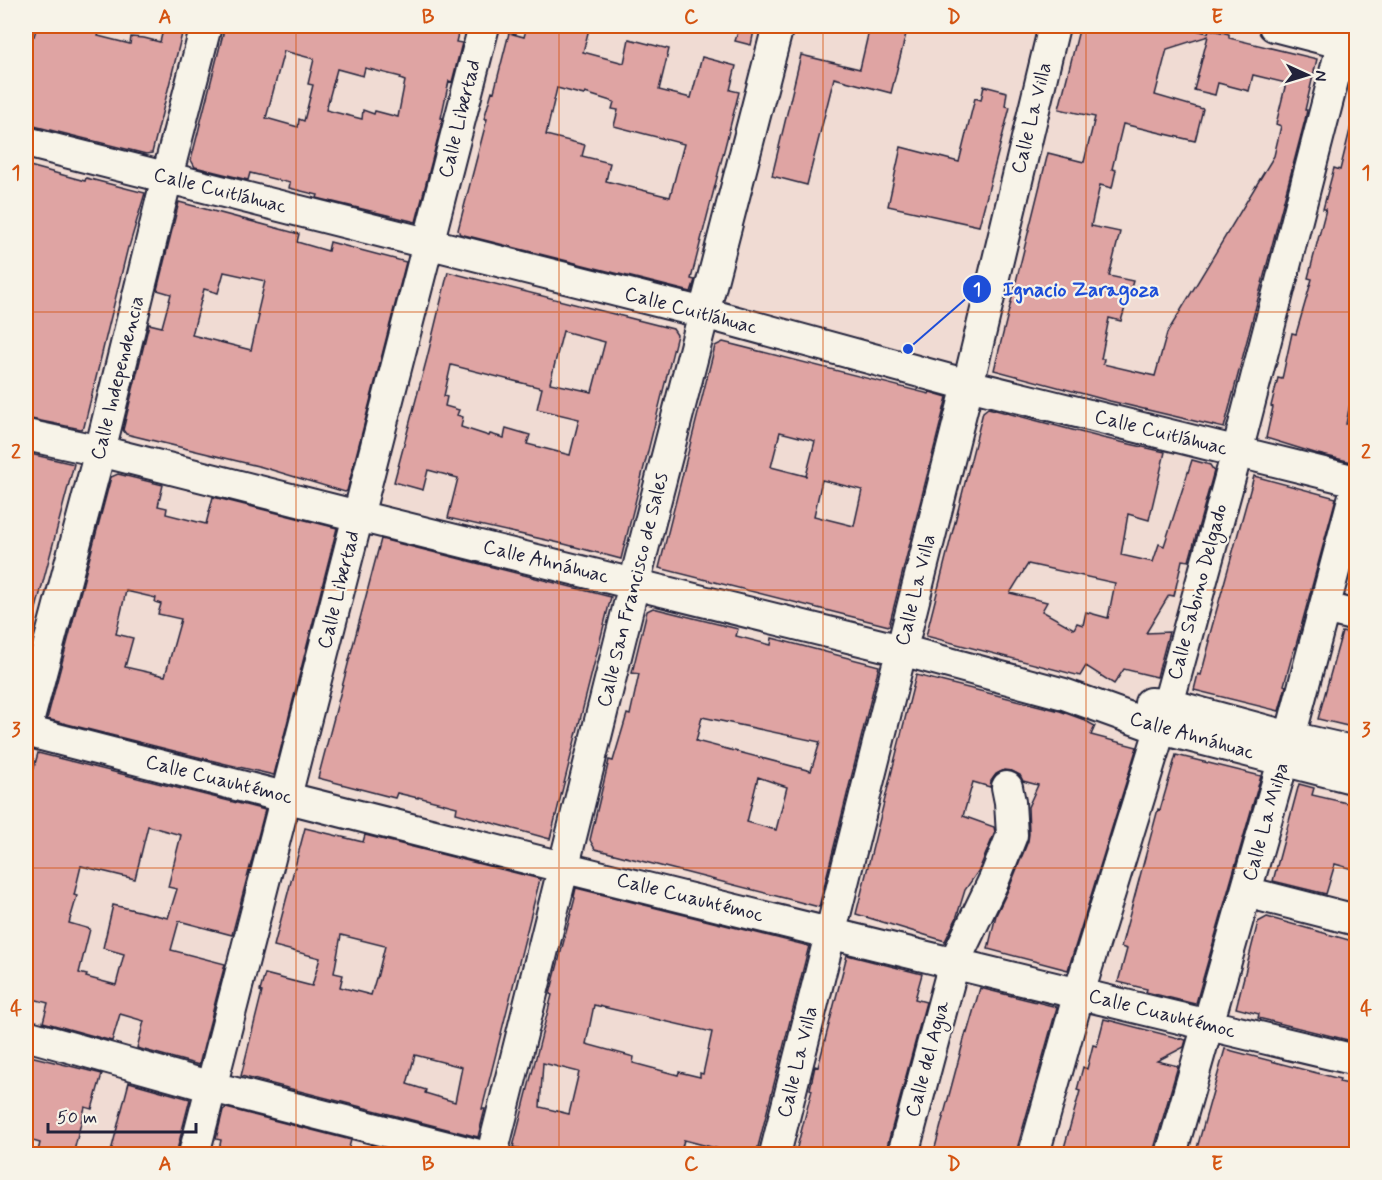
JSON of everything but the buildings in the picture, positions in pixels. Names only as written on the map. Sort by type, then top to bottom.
[{"type":"street","name":"Calle Independencia","points":[[26,730],[100,451],[206,26]]},
{"type":"street","name":"Calle Libertad","points":[[194,1155],[484,26]]},
{"type":"street","name":"Calle San Francisco de Sales","points":[[492,1155],[634,584],[778,26]]},
{"type":"street","name":"Calle La Villa","points":[[775,1155],[968,385],[1054,26]]},
{"type":"street","points":[[1274,26],[1348,38]]},
{"type":"street","name":"Calle Sabino Delgado","points":[[1034,1155],[1079,993],[1164,717],[1348,38]]},
{"type":"street","name":"Calle Cuitláhuac","points":[[26,142],[704,313],[968,385],[1356,481]]},
{"type":"street","name":"Calle Ahnáhuac","points":[[26,435],[100,451],[901,650],[1064,694],[1164,717],[1286,749],[1356,779]]},
{"type":"street","name":"Calle La Milpa","points":[[1171,1155],[1286,749],[1356,488]]},
{"type":"street","points":[[1325,608],[1356,616]]},
{"type":"street","name":"Calle Cuauhtémoc","points":[[26,730],[286,798],[1356,1060]]},
{"type":"street","name":"Calle Ahnáhuac","points":[[1286,749],[1356,752]]},
{"type":"street","name":"Calle del Agua","points":[[903,1155],[954,963],[994,880],[1012,835],[1007,787]]},
{"type":"street","points":[[1246,892],[1356,920]]},
{"type":"street","points":[[26,1035],[212,1087],[475,1155]]},
{"type":"place","name":"Ignacio Zaragoza","points":[[908,349]]}]
